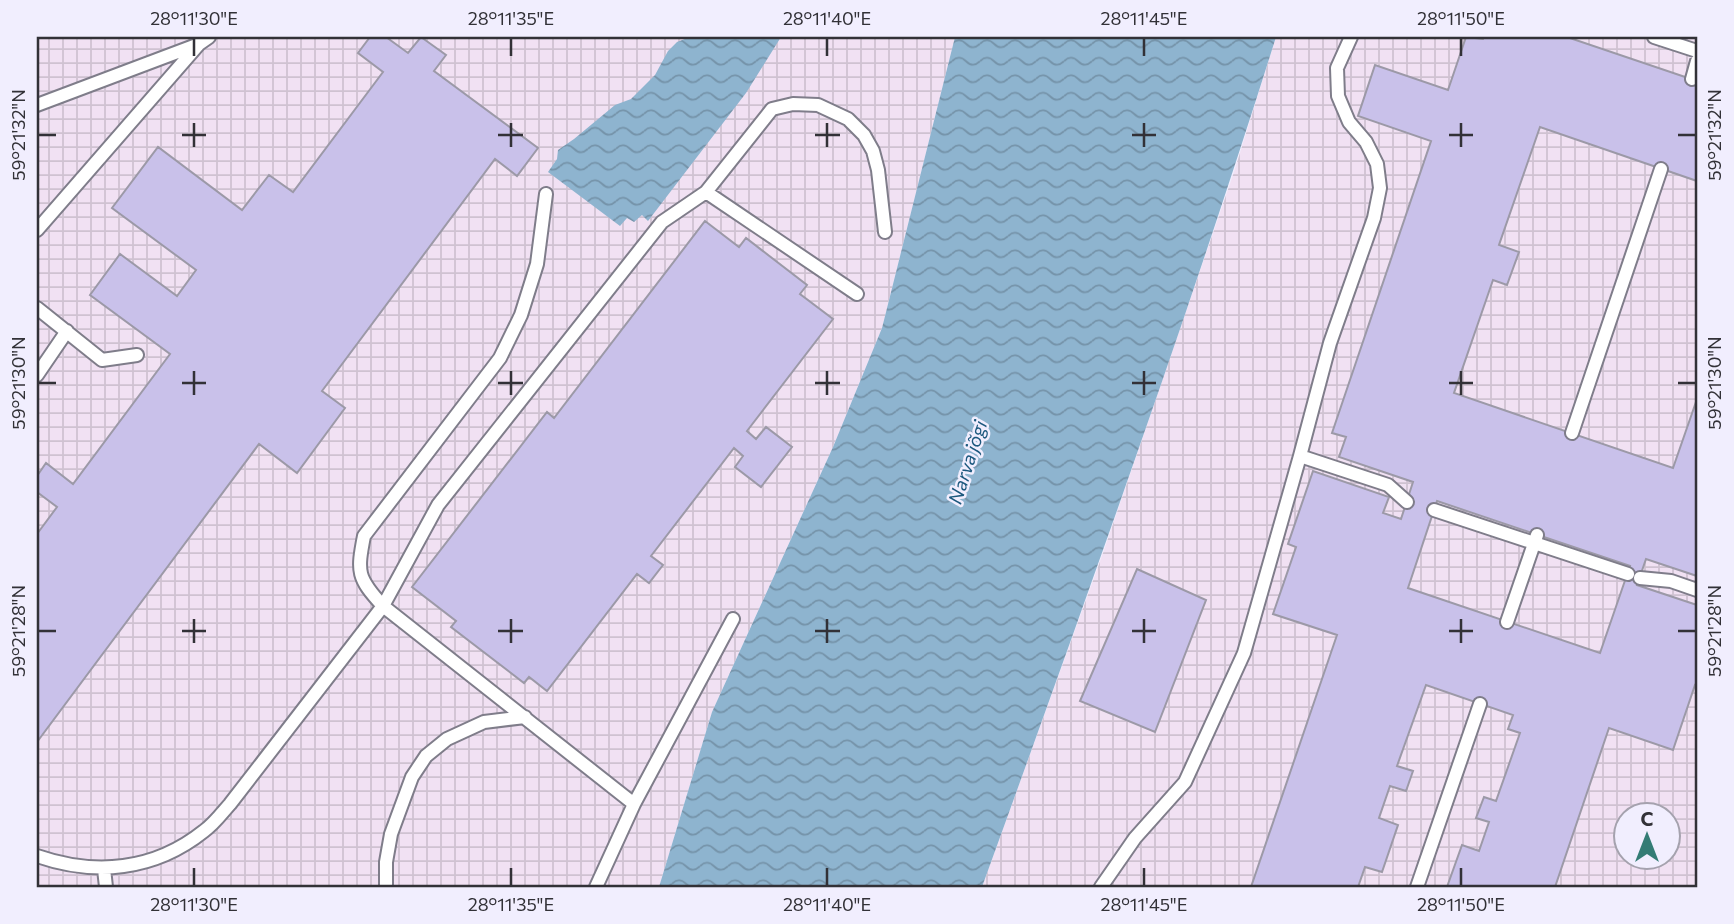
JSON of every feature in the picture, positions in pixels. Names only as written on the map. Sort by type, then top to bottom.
[{"type":"lane","points":[[1101,887],[1135,838],[1185,782],[1244,653],[1330,343],[1374,218],[1380,188],[1377,164],[1366,142],[1349,122],[1338,96],[1337,68],[1351,37]]},
{"type":"lane","points":[[1654,37],[1697,51]]},
{"type":"lane","points":[[37,105],[204,40]]},
{"type":"lane","points":[[37,230],[204,40]]},
{"type":"lane","points":[[1692,79],[1697,61]]},
{"type":"lane","points":[[37,856],[64,865],[104,869],[140,864],[174,851],[205,831],[230,804],[383,606],[438,505],[662,222],[706,192],[772,108],[793,104],[818,105],[848,119],[864,135],[873,151],[878,170],[885,232]]},
{"type":"lane","points":[[1572,433],[1661,169]]},
{"type":"lane","points":[[706,192],[857,294]]},
{"type":"lane","points":[[546,194],[537,264],[521,315],[500,358],[364,536],[358,565],[365,587],[383,606],[634,804]]},
{"type":"lane","points":[[37,308],[102,360],[137,355]]},
{"type":"lane","points":[[37,375],[67,331]]},
{"type":"lane","points":[[1300,456],[1388,485],[1407,502]]},
{"type":"lane","points":[[1434,510],[1536,539],[1634,576],[1671,581],[1697,590]]},
{"type":"lane","points":[[1507,622],[1536,539]]},
{"type":"lane","points":[[596,887],[634,804],[733,619]]},
{"type":"lane","points":[[1417,887],[1480,704]]},
{"type":"lane","points":[[386,887],[386,862],[391,834],[412,777],[426,756],[447,739],[484,722],[524,717]]},
{"type":"lane","points":[[104,869],[106,887]]},
{"type":"shaded area","points":[[37,37],[955,37],[882,328],[833,447],[712,712],[659,887],[37,887]]},
{"type":"shaded area","points":[[1276,37],[1697,37],[1697,887],[982,887],[1103,553],[1234,172]]},
{"type":"water","points":[[690,37],[781,37],[746,93],[648,221],[642,215],[634,222],[627,218],[620,226],[548,172],[557,159],[558,150],[615,105],[631,99],[655,75],[668,51],[677,42]]},
{"type":"water","name":"Narva jõgi","points":[[955,37],[1276,37],[1170,357],[982,887],[659,887],[712,712],[833,447],[882,328]]},
{"type":"building","points":[[370,37],[386,37],[408,53],[421,37],[446,55],[434,71],[538,148],[517,176],[495,159],[322,391],[345,408],[297,473],[259,444],[37,742],[37,534],[57,507],[37,492],[37,476],[46,463],[73,484],[170,354],[90,295],[120,254],[177,296],[196,270],[112,208],[158,147],[242,210],[269,175],[293,192],[383,72],[358,53]]},
{"type":"building","points":[[1466,37],[1567,37],[1697,81],[1697,181],[1540,127],[1499,245],[1519,252],[1507,285],[1493,280],[1454,393],[1673,468],[1697,399],[1697,576],[1646,559],[1637,585],[1697,605],[1697,686],[1695,685],[1673,750],[1609,728],[1555,887],[1447,887],[1462,845],[1479,851],[1489,822],[1476,818],[1484,797],[1496,801],[1520,733],[1508,729],[1513,715],[1426,685],[1397,766],[1413,771],[1406,791],[1390,786],[1379,818],[1398,825],[1382,872],[1365,867],[1358,887],[1251,887],[1337,635],[1273,614],[1296,547],[1288,544],[1313,471],[1389,497],[1383,513],[1401,519],[1413,482],[1339,457],[1346,437],[1332,433],[1431,141],[1358,116],[1375,65],[1448,90]],"holes":[[[1437,501],[1630,566],[1600,653],[1408,588]]]},
{"type":"building","points":[[705,221],[739,247],[746,238],[807,285],[800,294],[833,319],[747,431],[756,439],[766,427],[792,447],[761,487],[735,467],[743,456],[734,448],[651,556],[663,565],[649,583],[637,574],[547,691],[529,677],[524,683],[451,627],[456,621],[412,587],[547,412],[554,418]]},
{"type":"building","points":[[1137,569],[1206,600],[1155,732],[1080,701]]}]
